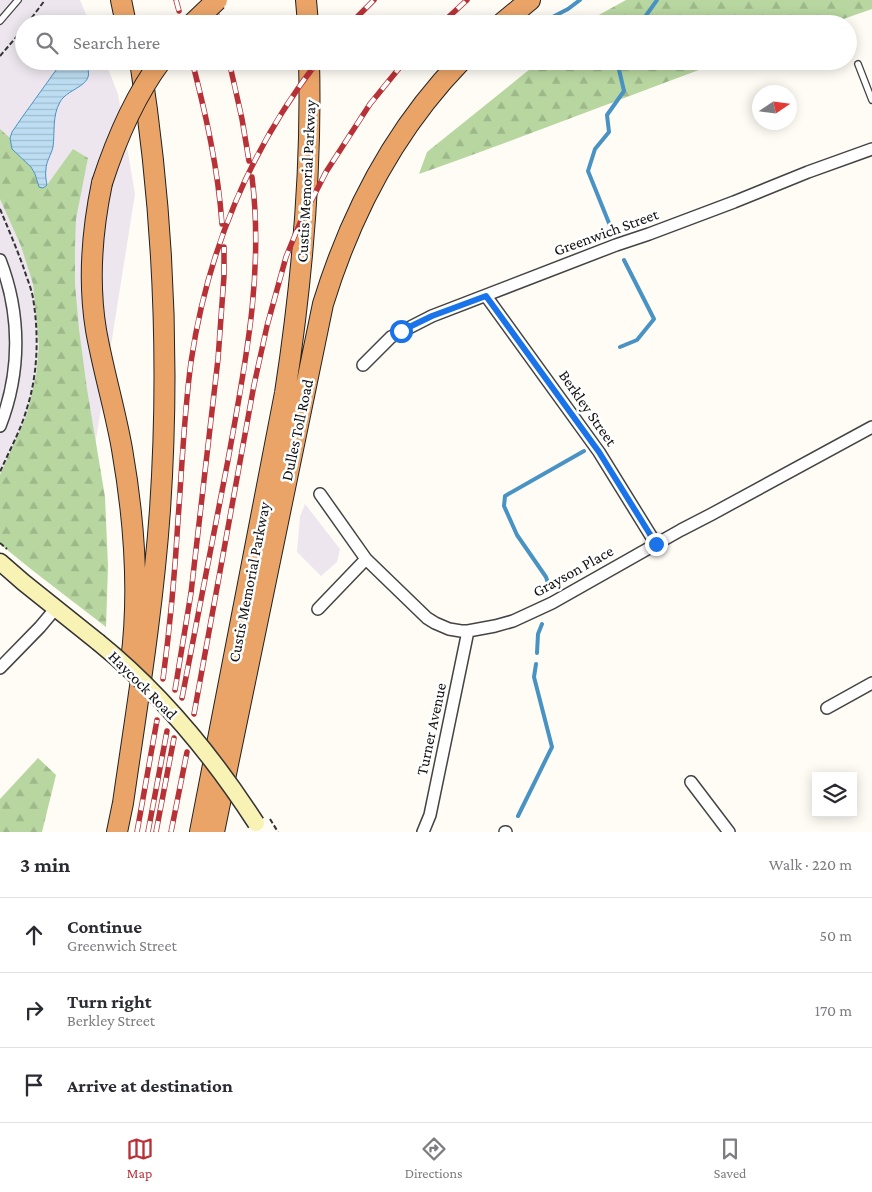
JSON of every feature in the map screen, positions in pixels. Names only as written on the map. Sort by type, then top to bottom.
[{"type":"highway","points":[[121,0],[124,15]]},
{"type":"highway","points":[[130,0],[132,15]]},
{"type":"highway","points":[[201,15],[217,0]]},
{"type":"highway","points":[[306,0],[307,15]]},
{"type":"highway","points":[[512,15],[530,0]]},
{"type":"highway","points":[[117,832],[123,803],[148,626],[162,465],[164,367],[160,235],[152,149],[140,70]]},
{"type":"highway","points":[[108,832],[110,799],[132,653],[135,579],[131,514],[125,464],[92,302],[92,245],[96,211],[109,162],[125,123],[155,70]]},
{"type":"highway","name":"Custis Memorial Parkway","points":[[200,832],[285,393],[300,286],[306,224],[310,154],[310,70]]},
{"type":"highway","name":"Dulles Toll Road","points":[[214,832],[321,313],[330,282],[354,219],[385,160],[422,107],[453,70]]},
{"type":"main road","name":"Haycock Road","points":[[0,562],[138,677],[182,724],[223,774],[258,827]]},
{"type":"street","name":"Greenwich Street","points":[[363,365],[391,337],[432,316],[872,149]]},
{"type":"street","points":[[0,260],[12,297],[17,342],[11,392],[0,426]]},
{"type":"street","name":"Berkley Street","points":[[486,296],[599,452],[656,544]]},
{"type":"street","name":"Grayson Place","points":[[320,494],[366,559],[427,618],[449,629],[468,631],[495,626],[513,620],[552,603],[656,544],[872,427]]},
{"type":"street","points":[[318,609],[366,559]]},
{"type":"street","points":[[0,668],[56,608]]},
{"type":"street","name":"Turner Avenue","points":[[423,832],[430,815],[468,631]]},
{"type":"street","points":[[827,708],[872,683]]},
{"type":"street","points":[[691,782],[729,832]]},
{"type":"lane","points":[[0,21],[18,0]]},
{"type":"lane","points":[[858,64],[872,100]]},
{"type":"path","points":[[34,15],[46,0]]},
{"type":"path","points":[[0,56],[15,38]]},
{"type":"shaded area","points":[[0,0],[80,0],[86,15],[15,15],[15,70],[109,70],[118,94],[135,194],[95,446],[98,562],[73,602],[0,542]]},
{"type":"shaded area","points":[[305,504],[340,549],[337,562],[321,576],[297,552],[300,517]]},
{"type":"green space","points":[[626,0],[872,0],[872,9],[855,15],[599,15]]},
{"type":"green space","points":[[529,70],[699,70],[419,174],[427,152]]},
{"type":"green space","points":[[0,129],[10,138],[12,149],[28,163],[35,174],[47,185],[73,149],[88,158],[76,219],[75,284],[87,389],[105,497],[108,566],[106,627],[0,544],[0,475],[26,417],[36,376],[39,346],[33,284],[21,246],[0,199]]},
{"type":"green space","points":[[38,758],[56,775],[42,832],[0,832],[0,799]]},
{"type":"water","points":[[56,70],[88,70],[88,77],[85,81],[64,97],[57,107],[53,147],[46,166],[47,185],[43,188],[39,187],[31,167],[12,149],[10,138],[12,132]]},
{"type":"waterway","points":[[556,15],[580,0]]},
{"type":"waterway","points":[[646,15],[657,0]]},
{"type":"waterway","points":[[613,233],[588,171],[595,149],[609,132],[607,115],[624,91],[619,70]]},
{"type":"waterway","points":[[620,347],[637,340],[654,319],[624,260]]},
{"type":"waterway","points":[[550,589],[546,577],[517,535],[504,506],[505,496],[584,451]]},
{"type":"waterway","points":[[537,653],[538,634],[542,624]]},
{"type":"waterway","points":[[518,816],[552,747],[534,677],[536,664]]},
{"type":"railway","points":[[176,0],[179,11]]},
{"type":"railway","points":[[359,15],[374,0]]},
{"type":"railway","points":[[451,15],[467,0]]},
{"type":"railway","points":[[194,70],[211,142],[218,182],[222,224]]},
{"type":"railway","points":[[231,70],[249,161]]},
{"type":"railway","points":[[163,679],[174,580],[183,441],[191,362],[198,321],[220,242],[235,203],[252,166],[272,130],[312,70]]},
{"type":"railway","points":[[194,714],[254,385],[267,326],[286,257],[300,223],[326,172],[370,104],[398,70]]},
{"type":"railway","points":[[182,698],[241,389],[251,319],[256,249],[252,177]]},
{"type":"railway","points":[[175,690],[191,593],[218,359],[224,276],[224,247]]},
{"type":"railway","points":[[137,832],[157,720]]},
{"type":"railway","points":[[148,832],[167,731]]},
{"type":"railway","points":[[156,832],[174,738]]},
{"type":"railway","points":[[171,832],[187,752]]},
{"type":"route","points":[[401,331],[432,316],[486,296],[599,452],[622,486],[656,544]]}]
